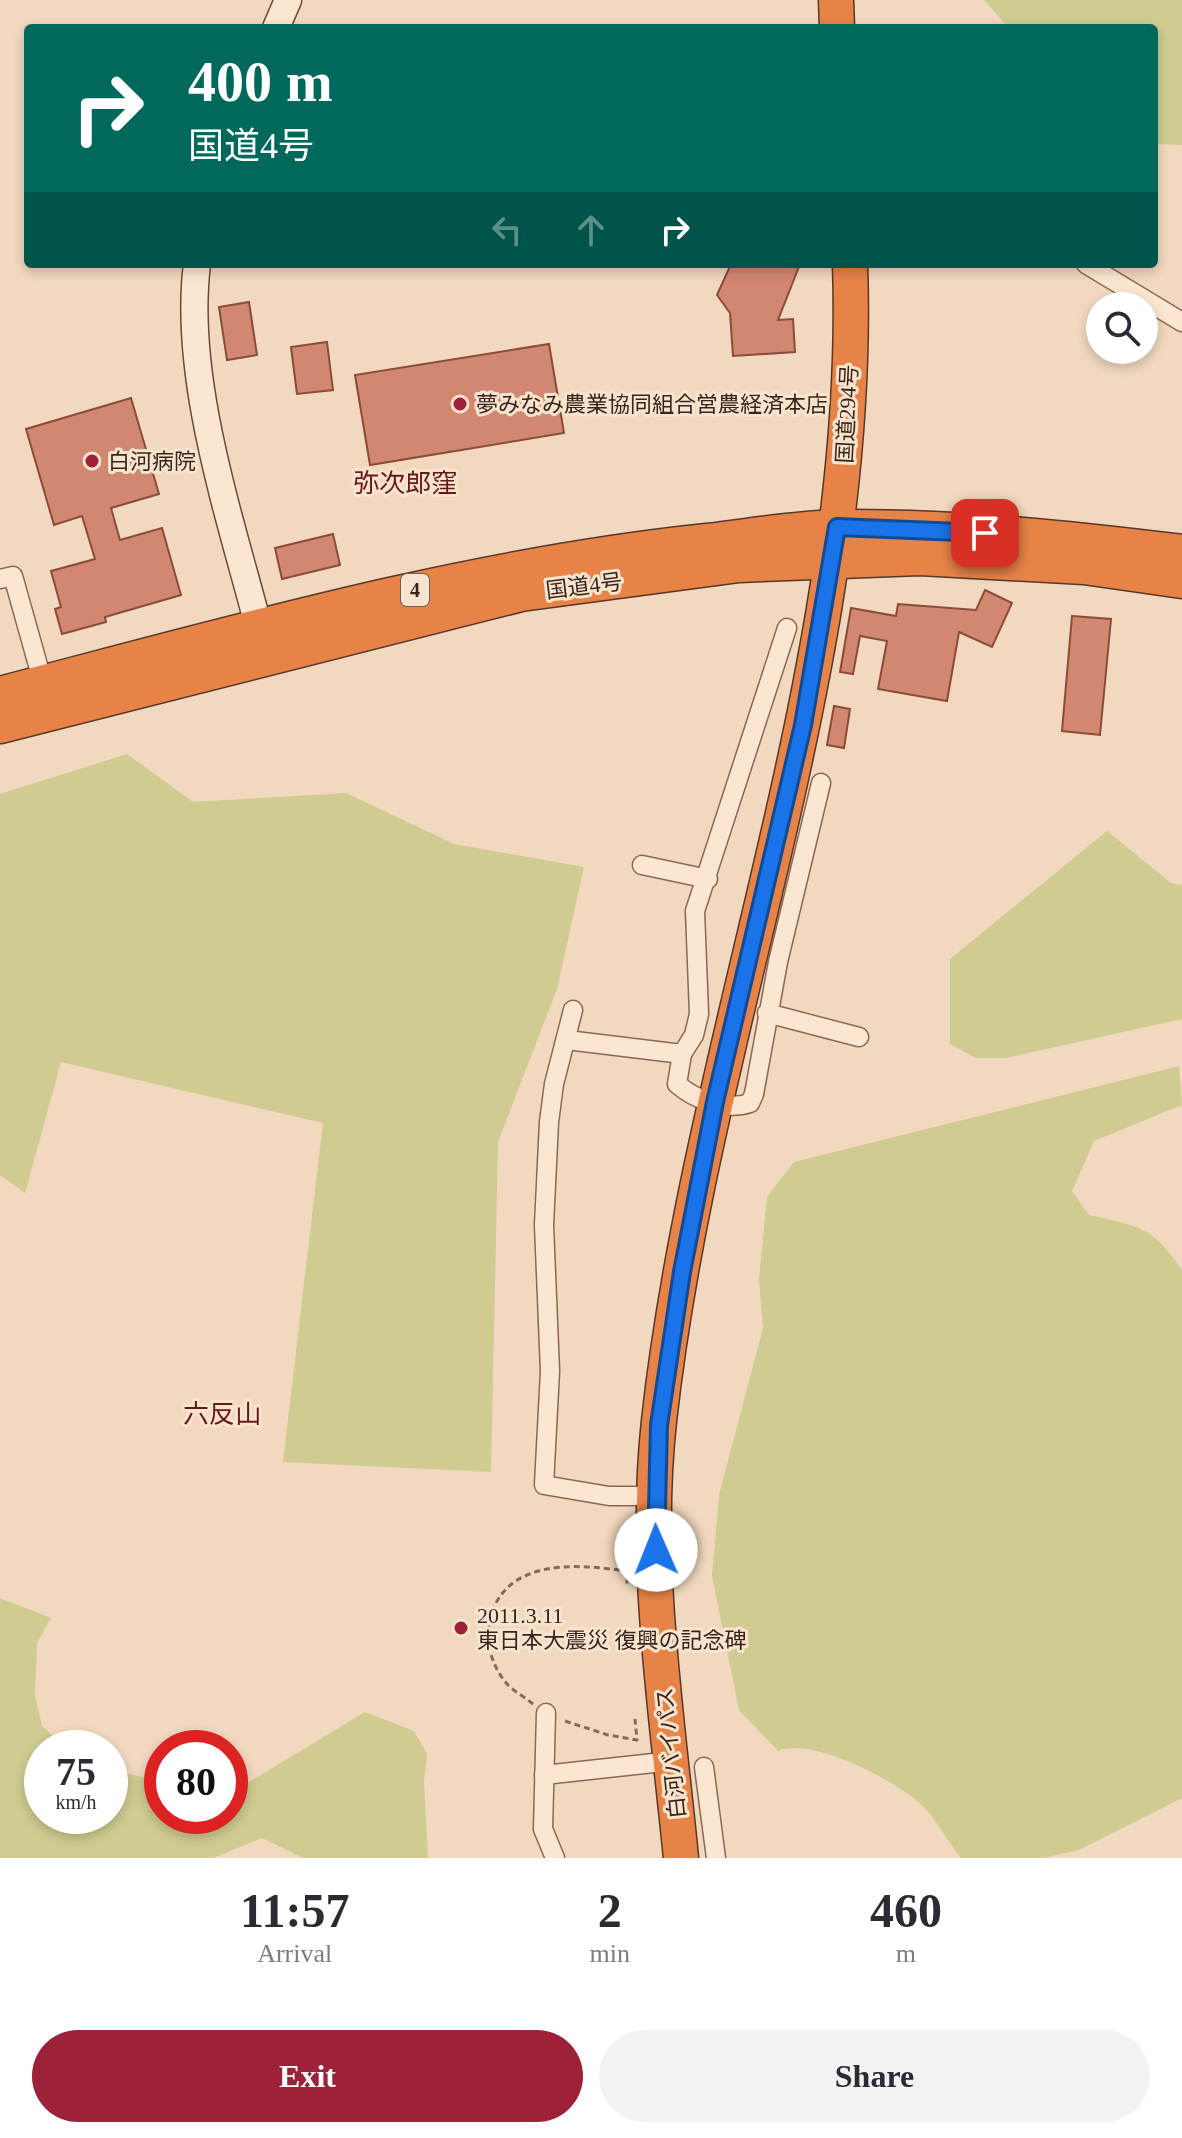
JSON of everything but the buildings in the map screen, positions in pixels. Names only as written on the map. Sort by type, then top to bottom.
[{"type":"highway","points":[[836,0],[837,24]]},
{"type":"highway","name":"国道294号","points":[[830,563],[837,527],[849,394],[850,268]]},
{"type":"highway","name":"国道4号","points":[[0,726],[480,575],[649,547],[837,527],[1044,535],[1182,552]]},
{"type":"highway","name":"国道4号","points":[[0,694],[43,683],[521,594],[739,565],[920,558],[1084,567],[1182,581]]},
{"type":"highway","name":"白河バイパス","points":[[681,1858],[688,1764],[659,1629],[655,1496],[669,1347],[715,1102],[803,725],[830,563]]},
{"type":"street","points":[[278,24],[288,0]]},
{"type":"street","points":[[197,268],[195,317],[199,390],[263,641]]},
{"type":"street","points":[[1093,268],[1182,322]]},
{"type":"street","points":[[0,579],[13,576],[43,683]]},
{"type":"street","points":[[787,628],[708,879],[695,911],[699,1014],[694,1035],[682,1054],[677,1084],[691,1097],[740,1106],[750,1103],[767,1013],[821,783]]},
{"type":"street","points":[[642,865],[708,879]]},
{"type":"street","points":[[573,1010],[554,1084],[544,1225],[550,1371],[544,1485],[609,1496],[655,1496]]},
{"type":"street","points":[[767,1013],[859,1037]]},
{"type":"street","points":[[567,1040],[682,1054]]},
{"type":"street","points":[[546,1713],[543,1829],[555,1858]]},
{"type":"street","points":[[544,1775],[688,1764],[716,1858]]},
{"type":"path","points":[[627,1584],[627,1571],[589,1566],[527,1575],[505,1590],[490,1613],[486,1637],[493,1661],[508,1685],[546,1713],[608,1735],[637,1740],[635,1719]]},
{"type":"shaded area","points":[[984,0],[1182,0],[1182,145],[1158,144],[1158,24],[1005,24]]},
{"type":"shaded area","points":[[127,754],[193,802],[346,793],[454,844],[584,867],[557,989],[498,1142],[491,1472],[283,1462],[323,1123],[61,1062],[25,1193],[0,1175],[0,794]]},
{"type":"shaded area","points":[[1107,831],[1171,883],[1182,885],[1182,1019],[1006,1058],[976,1058],[950,1044],[950,959]]},
{"type":"shaded area","points":[[1179,1066],[1182,1105],[1094,1141],[1072,1191],[1089,1215],[1133,1226],[1152,1236],[1182,1270],[1182,1798],[1079,1850],[1043,1858],[961,1858],[928,1812],[902,1790],[868,1770],[828,1754],[792,1748],[778,1751],[739,1710],[712,1576],[719,1495],[763,1328],[759,1279],[767,1197],[794,1162]]},
{"type":"shaded area","points":[[0,1598],[51,1618],[37,1643],[35,1696],[42,1726],[46,1730],[24,1730],[24,1834],[128,1834],[128,1774],[144,1778],[144,1834],[248,1834],[248,1782],[365,1712],[414,1731],[427,1754],[424,1781],[428,1858],[303,1858],[262,1838],[213,1858],[0,1858]]},
{"type":"place","name":"夢みなみ農業協同組合営農経済本店","points":[[460,404]]},
{"type":"place","name":"白河病院","points":[[92,461]]},
{"type":"place","name":"2011.3.11 東日本大震災 復興の記念碑","points":[[461,1628]]},
{"type":"district","name":"弥次郎窪","points":[[405,483]]},
{"type":"district","name":"六反山","points":[[222,1414]]},
{"type":"route","points":[[656,1550],[659,1425],[682,1272],[715,1102],[803,725],[837,527],[985,533]]}]
